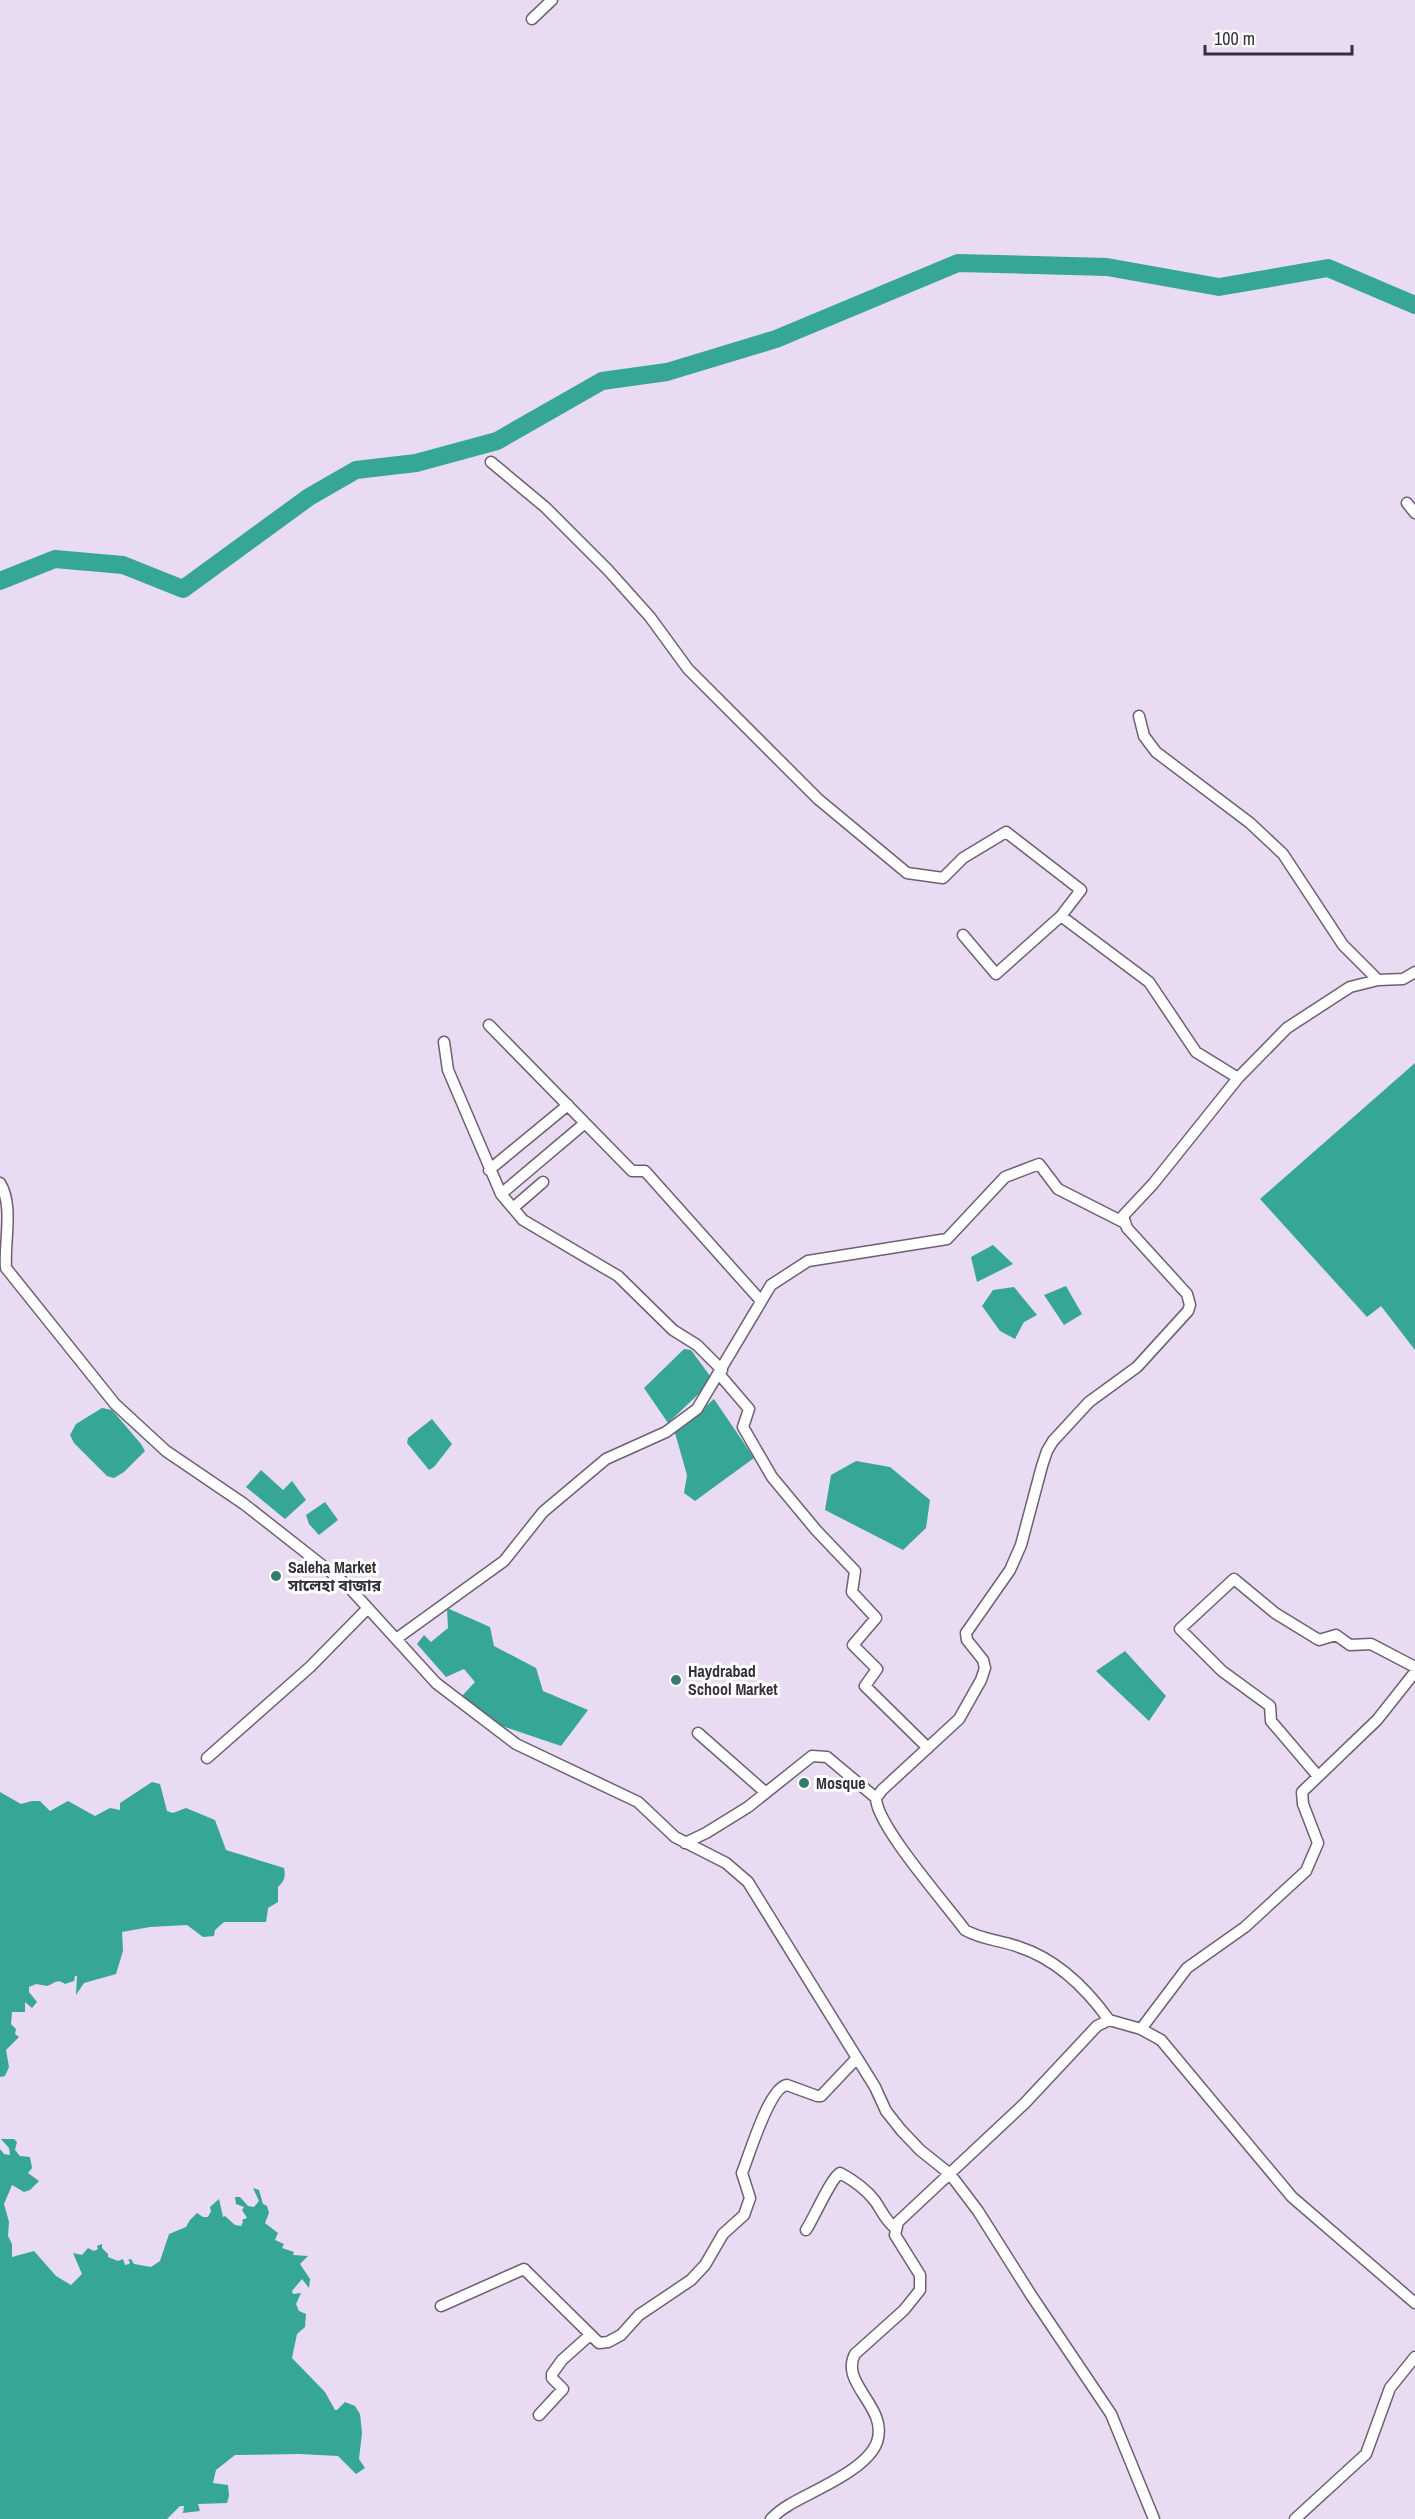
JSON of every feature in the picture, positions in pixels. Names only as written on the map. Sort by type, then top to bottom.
[{"type":"street","points":[[532,19],[552,0]]},
{"type":"street","points":[[491,462],[545,507],[608,570],[650,617],[688,669],[818,799],[907,873],[943,878],[963,858],[1006,832],[1081,890],[1061,916],[996,974],[963,935]]},
{"type":"street","points":[[1407,503],[1415,513]]},
{"type":"street","points":[[1139,716],[1144,736],[1156,752],[1250,823],[1283,854],[1343,945],[1378,980]]},
{"type":"street","points":[[1061,916],[1149,982],[1196,1052],[1238,1078]]},
{"type":"street","points":[[1123,1222],[1125,1213],[1153,1184],[1238,1078],[1287,1028],[1350,987],[1378,980],[1404,979],[1414,976]]},
{"type":"street","points":[[489,1025],[632,1171],[645,1171],[761,1301]]},
{"type":"street","points":[[444,1042],[448,1070],[501,1194],[523,1220],[618,1276],[673,1330],[697,1345],[749,1409],[743,1427],[772,1477],[816,1530],[855,1571],[852,1592],[876,1618],[853,1645],[878,1669],[865,1686],[928,1748]]},
{"type":"street","points":[[489,1170],[568,1105]]},
{"type":"street","points":[[501,1194],[585,1123]]},
{"type":"street","points":[[396,1639],[504,1561],[543,1512],[606,1460],[666,1432],[697,1409],[771,1285],[808,1261],[947,1239],[1005,1177],[1039,1164],[1058,1189],[1123,1222],[1187,1294],[1190,1305],[1188,1311],[1137,1367],[1089,1402],[1066,1426],[1047,1451],[1021,1545],[1010,1570],[966,1633],[967,1640],[983,1660],[985,1668],[981,1680],[959,1719],[876,1798]]},
{"type":"street","points":[[513,1208],[543,1182]]},
{"type":"street","points":[[0,1183],[7,1194],[4,1248],[6,1268],[115,1404],[166,1451],[244,1504],[346,1584],[436,1683],[516,1744],[638,1802],[685,1843],[726,1863],[748,1882],[875,2087],[886,2111],[920,2150],[950,2174],[978,2211],[1111,2414],[1154,2519]]},
{"type":"street","points":[[1141,2029],[1187,1968],[1245,1927],[1306,1871],[1318,1843],[1303,1804],[1302,1792],[1317,1775],[1346,1751],[1377,1720],[1415,1670],[1371,1644],[1350,1645],[1336,1635],[1320,1640],[1275,1613],[1234,1579],[1180,1629],[1222,1671],[1270,1706],[1271,1721],[1317,1775]]},
{"type":"street","points":[[207,1758],[310,1667],[367,1609]]},
{"type":"street","points":[[698,1733],[765,1792]]},
{"type":"street","points":[[685,1843],[748,1807],[812,1756],[827,1757],[876,1798],[878,1813],[914,1866],[965,1930],[975,1936],[1020,1947],[1060,1968],[1081,1986],[1108,2020],[1141,2029],[1161,2040],[1240,2138],[1292,2197],[1415,2303]]},
{"type":"street","points":[[771,2519],[789,2505],[828,2486],[870,2453],[877,2441],[879,2428],[874,2409],[851,2373],[850,2363],[855,2354],[903,2310],[920,2290],[920,2275],[895,2235],[898,2222],[1025,2103],[1097,2026],[1108,2020]]},
{"type":"street","points":[[441,2306],[524,2269],[599,2343],[608,2342],[621,2335],[639,2315],[692,2280],[705,2265],[723,2234],[744,2215],[750,2198],[742,2173],[768,2105],[778,2088],[787,2085],[821,2096],[857,2058]]},
{"type":"street","points":[[806,2230],[821,2206],[834,2176],[840,2173],[866,2190],[885,2220],[895,2228]]},
{"type":"street","points":[[539,2415],[563,2390],[552,2378],[552,2374],[562,2360],[590,2335]]},
{"type":"street","points":[[1295,2519],[1366,2454],[1390,2388],[1415,2358]]},
{"type":"shaded area","points":[[1415,1063],[1415,1350],[1381,1306],[1367,1317],[1260,1199]]},
{"type":"shaded area","points":[[993,1245],[1013,1264],[977,1282],[971,1257]]},
{"type":"shaded area","points":[[1066,1286],[1082,1314],[1064,1325],[1044,1295]]},
{"type":"shaded area","points":[[1014,1287],[1037,1315],[1024,1322],[1015,1339],[1000,1331],[982,1306],[993,1290]]},
{"type":"shaded area","points":[[684,1349],[691,1350],[710,1376],[708,1385],[668,1423],[644,1388]]},
{"type":"shaded area","points":[[714,1399],[754,1458],[695,1501],[684,1493],[687,1475],[675,1433]]},
{"type":"shaded area","points":[[102,1408],[112,1410],[145,1451],[124,1472],[114,1478],[107,1476],[74,1443],[70,1435],[76,1424]]},
{"type":"shaded area","points":[[432,1419],[452,1444],[429,1470],[407,1443],[408,1438]]},
{"type":"shaded area","points":[[856,1461],[890,1467],[930,1500],[926,1528],[903,1550],[825,1510],[831,1475]]},
{"type":"shaded area","points":[[261,1470],[283,1490],[292,1481],[306,1500],[285,1519],[246,1487]]},
{"type":"shaded area","points":[[325,1502],[338,1520],[319,1535],[309,1524],[306,1515]]},
{"type":"shaded area","points":[[447,1608],[490,1627],[494,1646],[536,1668],[543,1691],[588,1710],[561,1746],[502,1726],[461,1697],[475,1682],[464,1669],[446,1677],[417,1644],[424,1635],[431,1642],[448,1628]]},
{"type":"shaded area","points":[[1125,1651],[1166,1696],[1149,1721],[1096,1671]]},
{"type":"shaded area","points":[[152,1782],[160,1784],[167,1811],[173,1813],[186,1808],[215,1820],[226,1850],[284,1868],[284,1879],[278,1887],[278,1902],[268,1908],[266,1922],[224,1922],[215,1930],[214,1936],[203,1937],[187,1925],[150,1927],[122,1932],[123,1951],[116,1974],[84,1983],[76,1995],[77,1976],[74,1981],[65,1984],[58,1981],[47,1986],[36,1984],[29,1987],[29,1992],[37,2002],[32,2008],[25,2002],[25,2012],[12,2012],[11,2024],[16,2029],[15,2034],[19,2037],[6,2050],[9,2067],[5,2076],[0,2077],[0,1792],[21,1804],[40,1801],[50,1811],[68,1801],[95,1816],[110,1808],[120,1810],[120,1803]]},
{"type":"shaded area","points":[[1,2139],[14,2139],[17,2142],[15,2150],[20,2156],[30,2157],[32,2168],[28,2173],[39,2181],[30,2190],[24,2192],[12,2185],[4,2204],[9,2222],[8,2236],[12,2244],[12,2257],[34,2251],[56,2276],[71,2285],[82,2274],[73,2253],[82,2255],[88,2248],[94,2251],[102,2244],[108,2257],[118,2261],[123,2259],[125,2265],[129,2264],[128,2260],[131,2259],[134,2264],[151,2267],[160,2261],[169,2234],[186,2227],[197,2213],[208,2217],[210,2207],[219,2199],[223,2217],[241,2226],[242,2220],[247,2218],[242,2210],[244,2207],[236,2204],[235,2197],[240,2197],[248,2206],[254,2207],[259,2201],[253,2188],[259,2190],[263,2204],[267,2206],[269,2213],[265,2223],[278,2233],[275,2240],[284,2244],[282,2248],[294,2252],[293,2255],[308,2256],[300,2264],[310,2279],[309,2288],[302,2279],[292,2291],[293,2294],[301,2293],[296,2304],[299,2311],[306,2314],[305,2327],[297,2334],[292,2358],[325,2392],[335,2410],[345,2402],[355,2406],[360,2414],[362,2433],[359,2459],[365,2468],[356,2474],[338,2456],[235,2455],[216,2470],[213,2483],[228,2485],[227,2503],[198,2504],[200,2511],[183,2513],[184,2506],[180,2506],[167,2519],[0,2519],[0,2149],[4,2154],[10,2155],[9,2148]]},
{"type":"waterway","points":[[0,581],[55,559],[123,565],[183,589],[309,497],[356,470],[416,463],[497,441],[602,381],[667,372],[776,339],[958,263],[1107,267],[1219,287],[1328,268],[1415,305]]},
{"type":"place","name":"Saleha Market সালেহা বাজার","points":[[276,1576]]},
{"type":"place","name":"Haydrabad School Market","points":[[676,1680]]},
{"type":"place","name":"Mosque","points":[[804,1783]]}]
